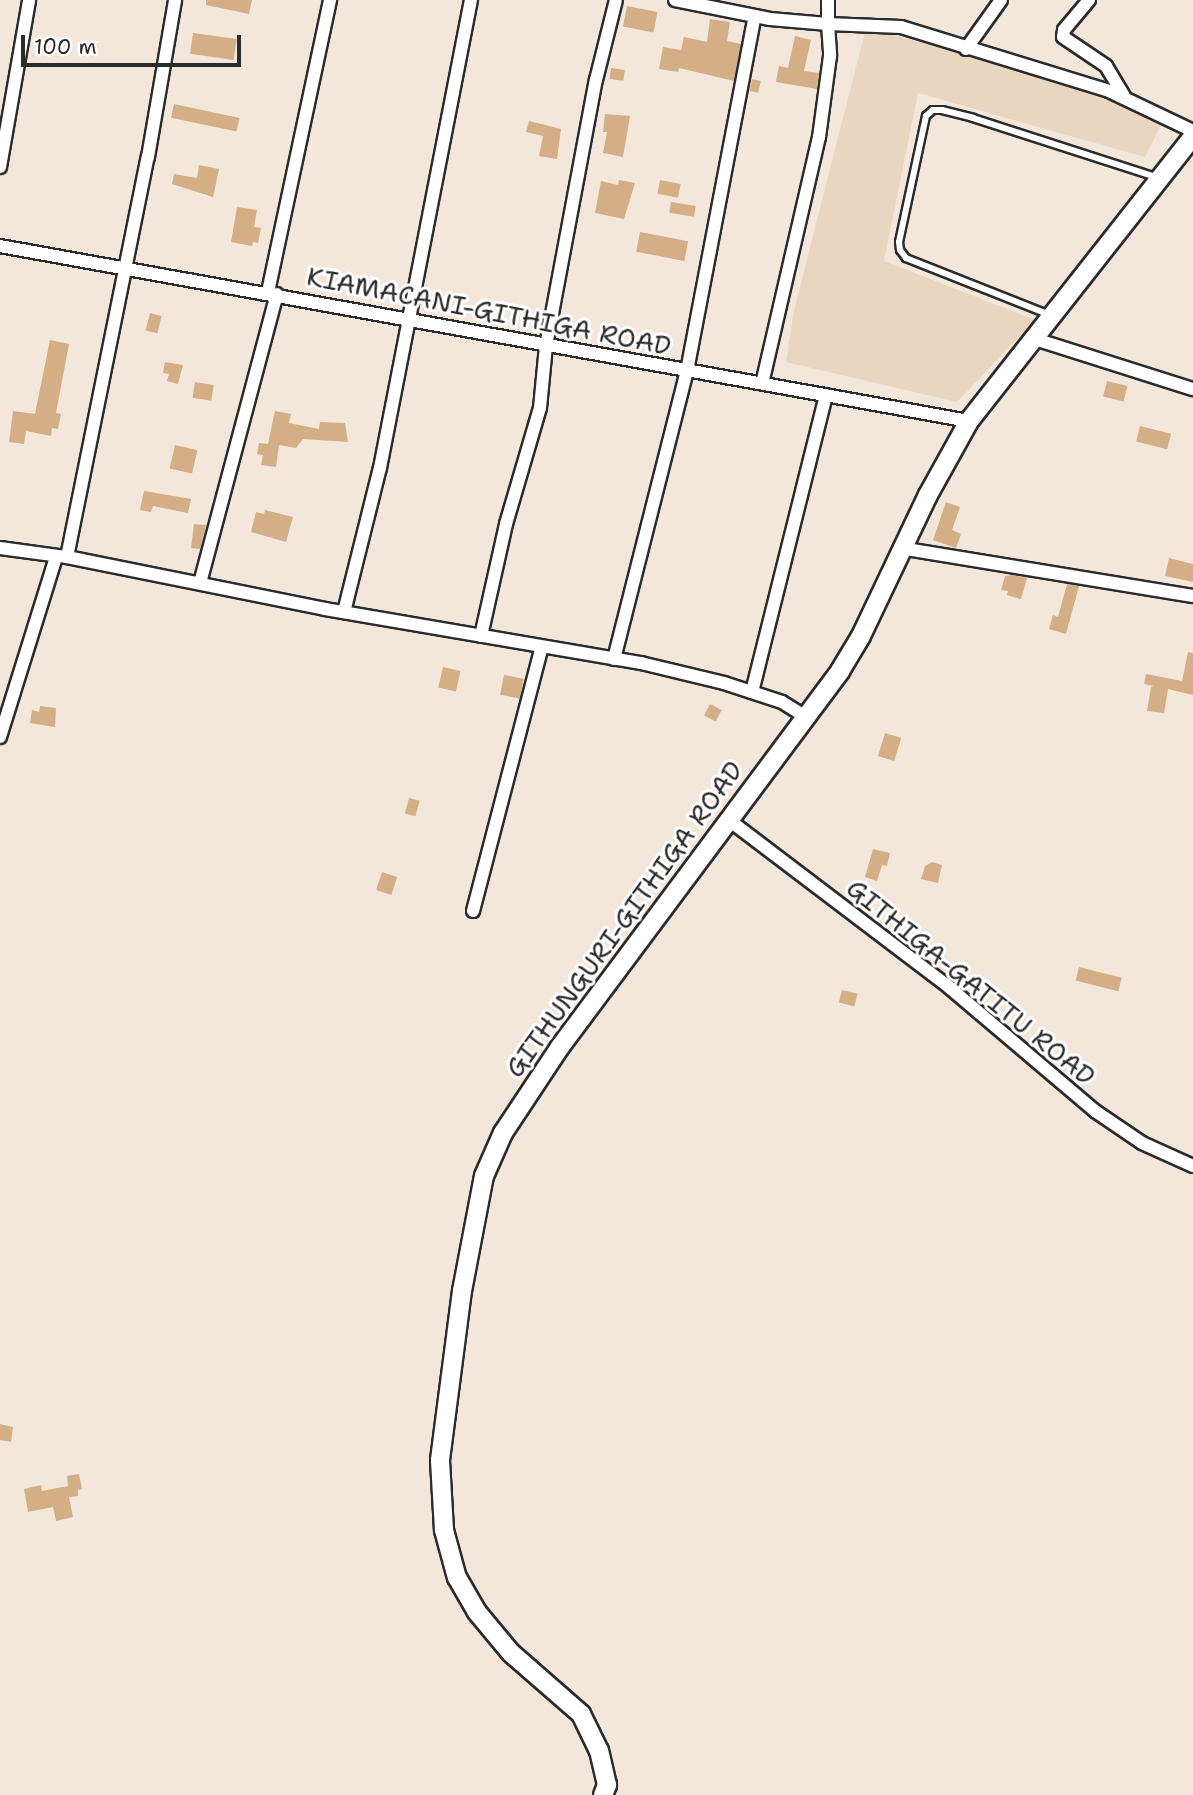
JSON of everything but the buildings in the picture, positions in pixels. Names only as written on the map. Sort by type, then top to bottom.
[{"type":"street","points":[[0,167],[29,0]]},
{"type":"street","points":[[0,737],[61,557],[126,268],[175,0]]},
{"type":"street","points":[[200,583],[272,293],[330,0]]},
{"type":"street","points":[[344,612],[380,468],[406,321],[471,0]]},
{"type":"street","points":[[481,636],[506,524],[540,408],[546,346],[596,80],[616,0]]},
{"type":"street","points":[[675,0],[755,16],[828,24],[901,27],[1124,96],[1193,133]]},
{"type":"street","points":[[762,384],[819,137],[830,57],[828,0]]},
{"type":"street","points":[[966,49],[1000,0]]},
{"type":"street","points":[[1089,0],[1064,30],[1063,37],[1106,66],[1124,96]]},
{"type":"street","points":[[614,659],[687,371],[755,16]]},
{"type":"street","name":"GITHUNGURI-GITHIGA ROAD","points":[[603,1795],[607,1785],[599,1751],[581,1714],[511,1653],[477,1612],[457,1578],[444,1530],[440,1460],[472,1229],[484,1176],[503,1133],[584,1013],[840,671],[861,636],[900,548],[969,421],[1193,133]]},
{"type":"street","name":"KIAMACANI-GITHIGA ROAD","points":[[0,246],[969,421]]},
{"type":"street","points":[[1032,338],[1193,389]]},
{"type":"street","points":[[752,692],[825,395]]},
{"type":"street","points":[[0,548],[614,659],[724,682],[782,702],[806,717]]},
{"type":"street","points":[[900,548],[1193,596]]},
{"type":"street","points":[[473,911],[542,647]]},
{"type":"street","name":"GITHIGA-GATITU ROAD","points":[[729,820],[950,988],[1095,1111],[1142,1143],[1193,1166]]},
{"type":"lane","points":[[1050,315],[906,258],[900,250],[898,242],[926,116],[933,110],[942,110],[973,118],[1159,178]]},
{"type":"shaded area","points":[[866,28],[1022,68],[1132,105],[1161,125],[1145,157],[918,93],[884,261],[1035,320],[957,402],[786,362],[794,310]]}]
